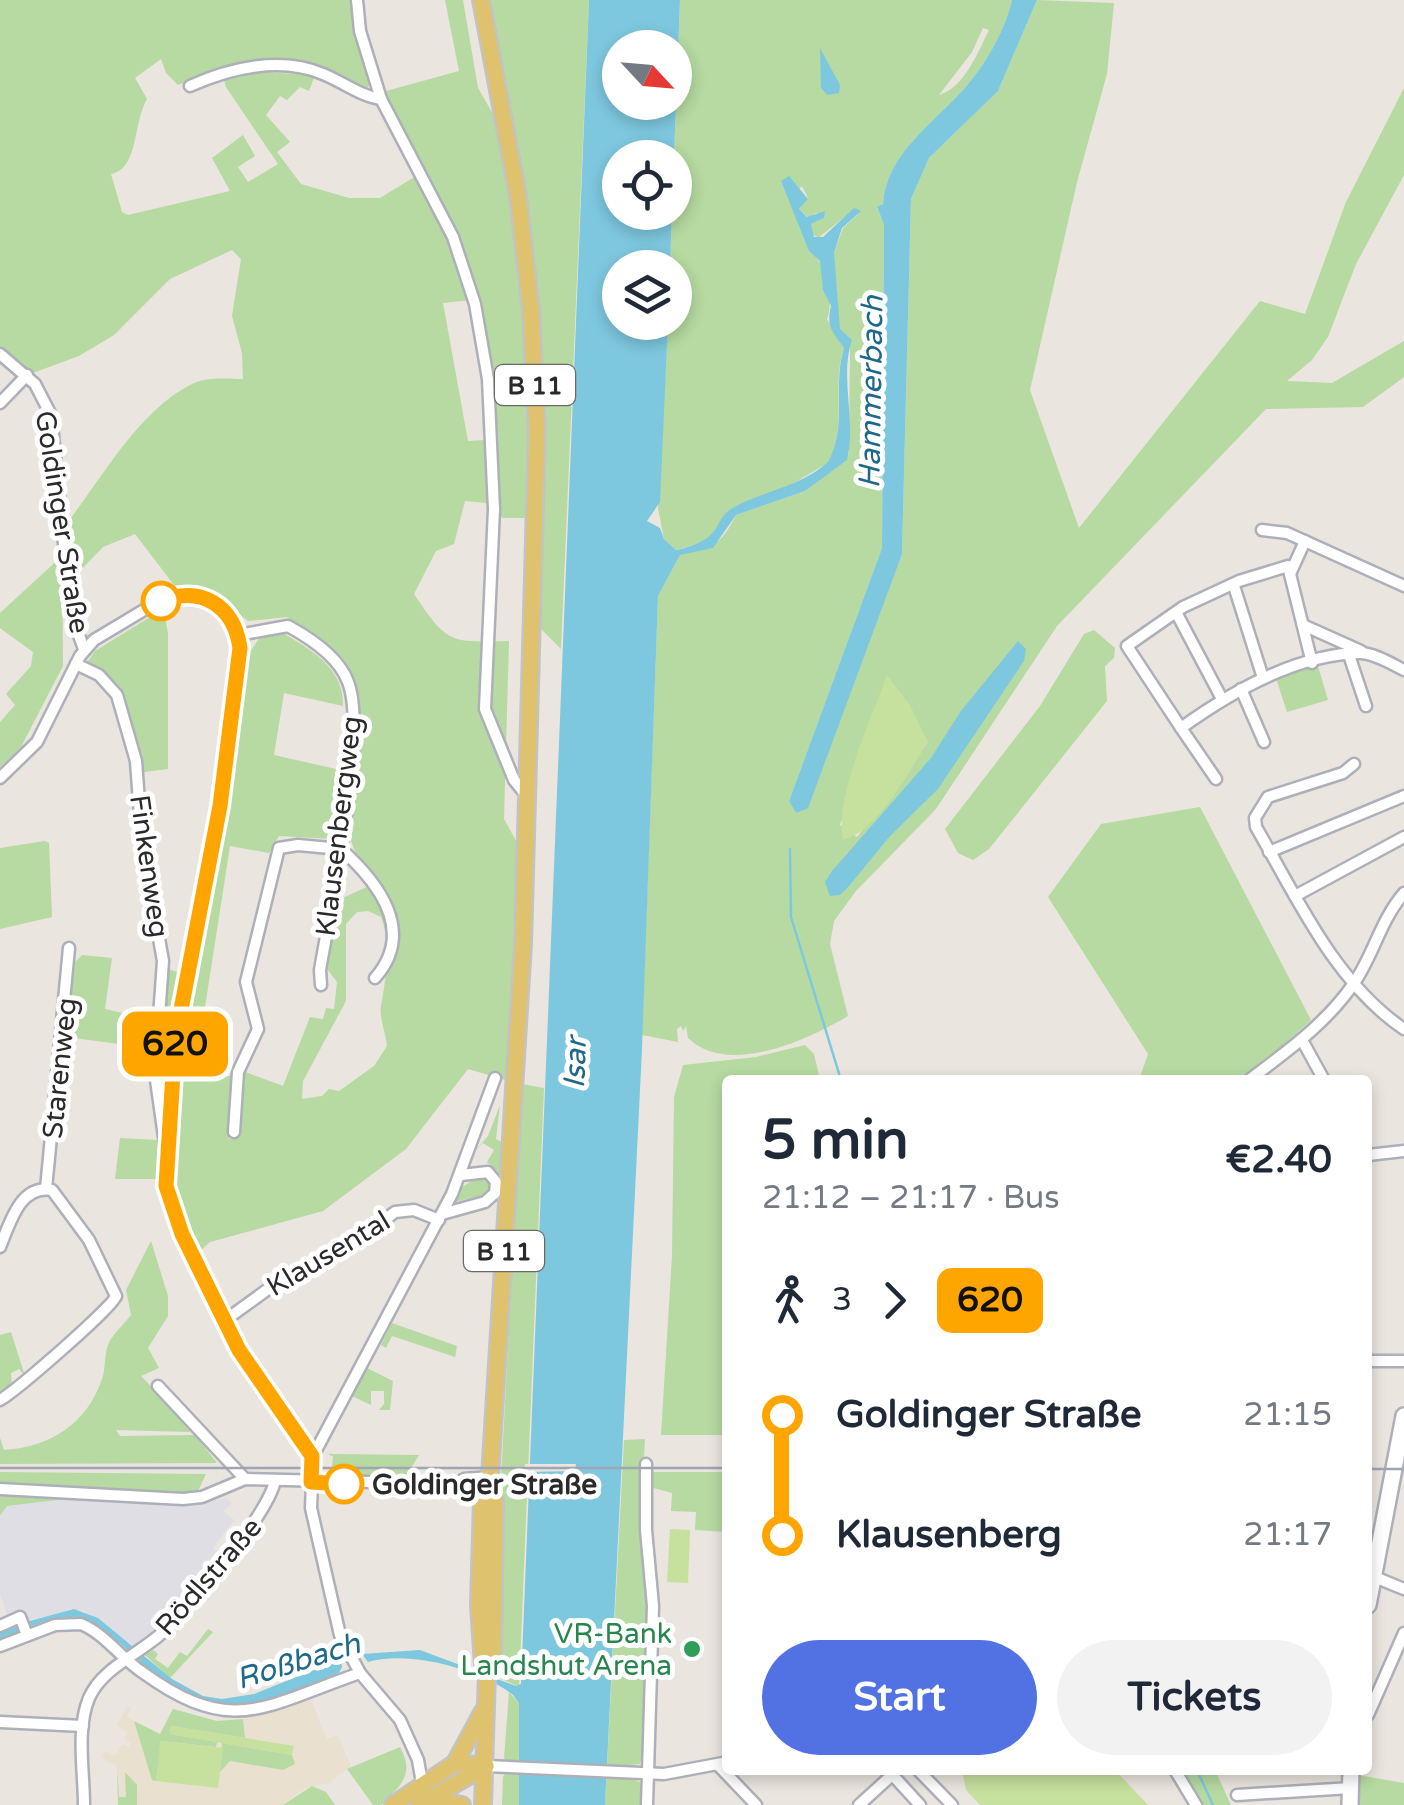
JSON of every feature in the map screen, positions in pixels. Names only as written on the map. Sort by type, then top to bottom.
[{"type":"main road","name":"B 11","points":[[481,0],[518,196],[531,310],[537,430],[519,1032],[490,1484],[495,1501],[494,1650],[487,1672],[483,1805]]},
{"type":"main road","points":[[423,1795],[456,1764],[487,1700]]},
{"type":"main road","points":[[456,1764],[486,1766]]},
{"type":"main road","points":[[393,1805],[486,1766]]},
{"type":"main road","points":[[423,1795],[462,1805]]},
{"type":"street","points":[[357,0],[360,31],[382,99],[452,237],[475,304],[488,379],[494,509],[484,709],[514,780],[527,796]]},
{"type":"street","points":[[190,86],[229,70],[274,66],[309,69],[382,99]]},
{"type":"street","name":"Goldinger Straße","points":[[0,354],[26,375],[47,401],[51,415],[68,546],[71,614],[84,649]]},
{"type":"street","points":[[0,403],[26,375]]},
{"type":"street","points":[[1262,530],[1305,541],[1404,586]]},
{"type":"street","points":[[1290,574],[1305,541]]},
{"type":"street","points":[[1216,779],[1127,646],[1183,607],[1288,566],[1312,662]]},
{"type":"street","points":[[1234,586],[1264,678]]},
{"type":"street","name":"Goldinger Straße","points":[[0,778],[37,742],[84,649],[127,619],[182,594],[222,607],[238,635]]},
{"type":"street","points":[[1177,614],[1222,699]]},
{"type":"street","points":[[1303,624],[1404,670]]},
{"type":"street","name":"Klausenbergweg","points":[[238,635],[288,626],[319,647],[347,679],[354,721],[341,850],[321,985]]},
{"type":"street","points":[[238,635],[236,693],[212,849],[186,965],[166,1152],[170,1204],[239,1350],[312,1456]]},
{"type":"street","points":[[1181,728],[1222,699],[1264,678],[1312,662],[1364,652]]},
{"type":"street","points":[[1349,655],[1366,706]]},
{"type":"street","name":"Finkenweg","points":[[76,664],[100,675],[118,695],[136,761],[145,862],[162,961],[155,1073],[166,1152]]},
{"type":"street","points":[[1241,689],[1264,742]]},
{"type":"street","points":[[1354,764],[1343,773],[1268,797],[1255,818],[1269,852],[1324,943],[1355,982],[1404,1030]]},
{"type":"street","points":[[1269,852],[1404,796]]},
{"type":"street","points":[[1295,896],[1404,837]]},
{"type":"street","points":[[234,1132],[238,1072],[258,1029],[246,982],[279,848],[341,850],[388,902],[393,946],[387,964],[375,978]]},
{"type":"street","points":[[1256,1075],[1302,1040],[1355,982],[1377,932],[1404,893]]},
{"type":"street","name":"Starenweg","points":[[46,1188],[69,948]]},
{"type":"street","points":[[1302,1040],[1321,1075]]},
{"type":"street","points":[[423,1795],[418,1760],[400,1720],[359,1670],[340,1635],[311,1508],[312,1456],[441,1217],[495,1078]]},
{"type":"street","points":[[1372,1155],[1404,1151]]},
{"type":"street","name":"Klausental","points":[[224,1321],[282,1279],[347,1248],[394,1212],[408,1210],[441,1217],[486,1202],[495,1193],[496,1182],[488,1172],[460,1175]]},
{"type":"street","points":[[0,1247],[26,1196],[46,1188],[57,1195],[89,1240],[116,1301],[69,1339],[30,1380],[0,1400]]},
{"type":"street","points":[[1372,1361],[1404,1361]]},
{"type":"street","points":[[158,1386],[245,1478]]},
{"type":"street","points":[[1404,1416],[1372,1576],[1404,1589]]},
{"type":"street","points":[[646,1464],[653,1606],[648,1805]]},
{"type":"street","points":[[0,1489],[183,1499],[202,1497],[245,1478],[458,1484],[464,1479],[490,1484]]},
{"type":"street","name":"Rödlstraße","points":[[83,1726],[95,1687],[188,1606],[263,1512],[275,1480]]},
{"type":"street","points":[[0,1626],[17,1618],[25,1628]]},
{"type":"street","points":[[0,1646],[25,1628],[76,1622],[92,1628],[133,1656],[174,1695],[202,1708],[224,1712],[256,1708],[359,1670]]},
{"type":"street","points":[[1372,1706],[1404,1634]]},
{"type":"street","points":[[0,1722],[83,1726],[84,1805]]},
{"type":"street","points":[[486,1766],[682,1773],[722,1763]]},
{"type":"street","points":[[732,1775],[756,1805]]},
{"type":"street","points":[[858,1805],[887,1775]]},
{"type":"street","points":[[893,1775],[920,1805]]},
{"type":"street","points":[[923,1775],[952,1805]]},
{"type":"street","points":[[1178,1775],[1196,1805]]},
{"type":"street","points":[[1238,1795],[1350,1797]]},
{"type":"shaded area","points":[[227,1498],[232,1504],[223,1511],[234,1520],[213,1548],[221,1555],[170,1619],[135,1647],[83,1610],[26,1620],[22,1613],[8,1617],[0,1594],[0,1517],[7,1506],[65,1499],[188,1506]]},
{"type":"shaded area","points":[[310,1697],[327,1739],[338,1735],[351,1766],[329,1783],[305,1788],[283,1805],[118,1805],[117,1766],[102,1758],[105,1751],[115,1756],[122,1744],[129,1747],[131,1743],[124,1739],[128,1732],[117,1726],[127,1706],[131,1708],[127,1717],[160,1734],[173,1709],[217,1721],[243,1719]]},
{"type":"green space","points":[[0,0],[362,0],[372,59],[363,62],[371,83],[366,89],[311,64],[263,60],[221,67],[178,85],[166,73],[161,59],[135,78],[147,99],[131,154],[120,170],[111,174],[122,212],[128,215],[230,191],[212,158],[243,135],[255,156],[238,167],[248,182],[278,164],[226,87],[224,80],[243,71],[315,75],[309,91],[300,87],[287,100],[280,96],[266,115],[290,142],[277,152],[301,184],[349,198],[380,198],[416,176],[386,91],[459,71],[445,0],[463,0],[478,88],[493,114],[511,196],[529,388],[529,505],[524,518],[503,518],[486,503],[465,501],[454,544],[436,551],[414,594],[435,623],[452,637],[509,641],[504,819],[519,846],[509,1081],[468,1069],[406,1149],[323,1211],[210,1242],[196,1255],[170,1180],[183,1086],[183,1077],[178,1076],[183,1021],[246,658],[260,637],[281,632],[332,670],[342,692],[343,706],[284,693],[274,755],[345,771],[333,839],[279,836],[269,853],[230,846],[201,1033],[206,1077],[232,1076],[229,1139],[235,1139],[243,1071],[283,1086],[310,1017],[323,1019],[326,1008],[334,1009],[337,982],[327,969],[338,900],[369,886],[351,841],[359,765],[352,679],[323,643],[287,617],[248,621],[207,590],[177,589],[135,534],[103,547],[74,577],[67,523],[137,429],[171,397],[196,382],[243,379],[242,353],[232,316],[241,259],[232,250],[170,279],[114,335],[79,356],[30,374],[0,348]],"holes":[[[471,300],[485,384],[486,440],[468,441],[443,303]],[[368,911],[381,917],[386,939],[381,1010],[387,1046],[374,1066],[339,1091],[329,1089],[322,1096],[302,1099],[303,1081],[346,1001],[346,924],[357,912]]]},
{"type":"green space","points":[[488,0],[589,0],[561,649],[540,628],[544,430],[524,196]]},
{"type":"green space","points":[[680,0],[1012,0],[986,60],[901,155],[886,186],[883,204],[877,208],[884,225],[882,548],[789,801],[796,813],[902,554],[911,199],[929,158],[998,91],[1037,0],[1114,3],[1107,74],[1077,182],[1030,390],[1079,528],[1260,301],[1305,314],[1346,202],[1404,88],[1404,175],[1356,264],[1328,337],[1312,360],[1287,381],[1332,383],[1404,341],[1404,377],[1363,407],[1266,409],[1057,626],[936,809],[856,891],[834,921],[830,944],[848,1016],[768,1051],[745,1055],[705,1049],[688,1038],[686,1026],[683,1031],[681,1026],[677,1029],[678,1042],[642,1035],[658,596],[680,555],[714,544],[736,515],[805,491],[849,454],[850,347],[840,329],[834,253],[843,228],[858,214],[851,212],[818,238],[811,233],[811,224],[824,218],[816,213],[809,218],[799,209],[808,198],[802,186],[790,198],[825,275],[830,303],[827,319],[844,348],[837,434],[828,463],[780,491],[736,506],[707,541],[676,550],[664,539],[658,508],[667,340],[692,340],[692,250],[671,250],[671,230],[692,230],[692,140],[675,140],[676,120],[692,120],[692,30],[679,30]],"holes":[[[983,28],[989,30],[956,85],[939,95],[972,52]],[[887,677],[928,742],[857,837],[840,825]]]},
{"type":"green space","points":[[62,556],[63,666],[21,747],[0,767],[0,722],[15,705],[6,694],[31,666],[33,652],[0,628],[0,613]]},
{"type":"green space","points":[[163,609],[168,633],[168,769],[144,772],[120,696],[100,673],[86,664],[95,651]]},
{"type":"green space","points":[[1094,630],[1115,648],[1114,658],[1105,666],[1107,701],[989,849],[973,860],[958,853],[945,829],[1040,706],[1084,634]]},
{"type":"green space","points":[[1318,666],[1328,700],[1287,712],[1276,678]]},
{"type":"green space","points":[[887,675],[910,705],[928,742],[881,813],[843,840],[849,780]]},
{"type":"green space","points":[[1200,807],[1311,1020],[1243,1075],[1141,1075],[1148,1054],[1048,897],[1101,824]]},
{"type":"green space","points":[[49,843],[52,917],[0,929],[0,848]]},
{"type":"green space","points":[[82,955],[112,958],[105,1009],[131,1015],[126,1045],[67,1037],[75,962]]},
{"type":"green space","points":[[167,969],[178,972],[165,1138],[159,1060]]},
{"type":"green space","points":[[805,1045],[814,1054],[819,1075],[722,1075],[722,1435],[661,1435],[672,1256],[674,1097],[683,1065],[756,1057]]},
{"type":"green space","points":[[522,1084],[544,1088],[519,1687],[500,1678],[500,1496]]},
{"type":"green space","points":[[500,1105],[496,1139],[503,1143],[501,1175],[487,1162],[494,1150],[483,1143],[476,1150],[488,1136]]},
{"type":"green space","points":[[120,1138],[158,1140],[157,1179],[115,1179]]},
{"type":"green space","points":[[483,1174],[492,1185],[489,1194],[454,1202],[462,1187]]},
{"type":"green space","points":[[151,1241],[168,1296],[168,1316],[148,1348],[159,1368],[141,1376],[191,1428],[189,1432],[116,1430],[120,1436],[195,1435],[217,1463],[0,1464],[0,1438],[4,1450],[37,1444],[65,1430],[88,1407],[103,1376],[109,1343],[131,1315],[126,1290]]},
{"type":"green space","points":[[392,1323],[457,1346],[455,1357],[392,1336],[386,1348],[381,1345]]},
{"type":"green space","points":[[11,1332],[25,1376],[19,1369],[11,1373],[12,1387],[0,1393],[0,1335]]},
{"type":"green space","points":[[367,1368],[393,1381],[390,1410],[379,1410],[384,1404],[384,1391],[371,1391],[371,1405],[352,1396]]},
{"type":"green space","points":[[645,1439],[641,1511],[649,1603],[645,1747],[640,1764],[619,1766],[619,1775],[640,1782],[643,1805],[605,1805],[624,1440]]},
{"type":"green space","points":[[329,1455],[419,1455],[405,1478],[331,1477],[333,1456]]},
{"type":"green space","points":[[0,1472],[206,1474],[198,1491],[189,1494],[0,1485]]},
{"type":"green space","points":[[650,1472],[722,1472],[722,1532],[695,1530],[696,1512],[671,1511],[672,1493],[650,1487]]},
{"type":"green space","points":[[0,1494],[65,1499],[7,1506],[0,1516]]},
{"type":"green space","points":[[670,1529],[690,1530],[688,1583],[667,1582]]},
{"type":"green space","points":[[208,1629],[213,1632],[170,1678],[145,1655],[153,1650],[158,1654],[155,1659],[168,1668],[180,1652],[187,1656]]},
{"type":"green space","points":[[509,1692],[519,1703],[519,1805],[502,1805],[503,1777],[509,1767],[504,1758]]},
{"type":"green space","points":[[173,1709],[217,1721],[243,1719],[245,1738],[171,1726],[170,1734],[217,1742],[216,1747],[161,1741],[156,1781],[152,1780],[134,1721],[160,1734]]},
{"type":"green space","points":[[171,1726],[294,1746],[292,1755],[170,1734]]},
{"type":"green space","points":[[160,1741],[223,1748],[218,1788],[156,1781]]},
{"type":"green space","points":[[222,1743],[292,1755],[295,1764],[283,1770],[230,1761],[220,1772]]},
{"type":"green space","points":[[400,1747],[406,1765],[404,1779],[381,1805],[373,1805],[347,1769]]},
{"type":"green space","points":[[117,1766],[119,1797],[126,1797],[125,1772],[137,1785],[137,1805],[118,1805]]},
{"type":"green space","points":[[963,1775],[1120,1775],[1148,1805],[980,1805],[966,1790]]},
{"type":"green space","points":[[1184,1775],[1217,1775],[1231,1805],[1201,1805]]},
{"type":"green space","points":[[1358,1775],[1404,1783],[1404,1805],[1358,1805]]},
{"type":"green space","points":[[312,1786],[326,1792],[335,1805],[283,1805]]},
{"type":"water","name":"Isar","points":[[589,0],[680,0],[679,30],[602,30],[602,120],[675,120],[675,140],[602,140],[602,230],[671,230],[671,250],[602,250],[602,340],[667,340],[660,502],[647,521],[660,528],[664,539],[676,550],[692,545],[711,535],[736,506],[818,470],[828,462],[834,448],[844,348],[830,324],[831,306],[823,290],[820,261],[809,251],[781,181],[789,176],[808,199],[799,209],[807,217],[825,211],[824,218],[811,224],[814,237],[823,237],[854,208],[861,211],[842,228],[834,253],[840,329],[852,340],[847,369],[850,445],[847,460],[805,491],[736,515],[713,548],[680,555],[658,596],[642,1049],[605,1805],[519,1805],[519,1703],[513,1695],[482,1677],[444,1664],[403,1658],[368,1662],[362,1654],[420,1650],[516,1686],[521,1684]]},
{"type":"water","points":[[1012,0],[1037,0],[998,91],[929,158],[911,199],[902,554],[808,808],[796,813],[789,801],[882,548],[884,225],[877,207],[883,204],[886,186],[901,155],[986,60]]},
{"type":"water","points":[[820,48],[840,85],[839,93],[827,95],[821,88]]},
{"type":"water","points":[[1018,641],[1026,649],[1024,661],[938,789],[890,836],[840,895],[830,896],[825,882],[832,871],[931,758],[961,711]]},
{"type":"water","points":[[74,1609],[98,1618],[172,1679],[203,1696],[222,1699],[254,1694],[341,1659],[342,1667],[339,1673],[281,1695],[251,1704],[222,1706],[200,1702],[179,1692],[106,1632],[73,1617],[54,1619],[0,1639],[0,1629]]},
{"type":"pier","points":[[525,1464],[576,1464],[575,1471],[524,1472]]},
{"type":"waterway","name":"Hammerbach","points":[[790,849],[791,917],[839,1075]]},
{"type":"waterway","name":"Hammerbach","points":[[1199,1775],[1213,1805]]},
{"type":"railway","points":[[0,1468],[722,1468]]},
{"type":"railway","points":[[1372,1469],[1404,1469]]},
{"type":"bus line","name":"620","points":[[161,601],[182,594],[207,598],[229,614],[240,648],[220,806],[186,965],[175,1041],[171,1130],[164,1164],[166,1186],[182,1234],[239,1350],[312,1456],[311,1482],[344,1484]]},
{"type":"place","name":"Goldinger Straße","points":[[344,1484]]},
{"type":"place","name":"VR-Bank Landshut Arena","points":[[692,1649]]},
{"type":"water label","name":"Roßbach","points":[[298,1661]]}]
